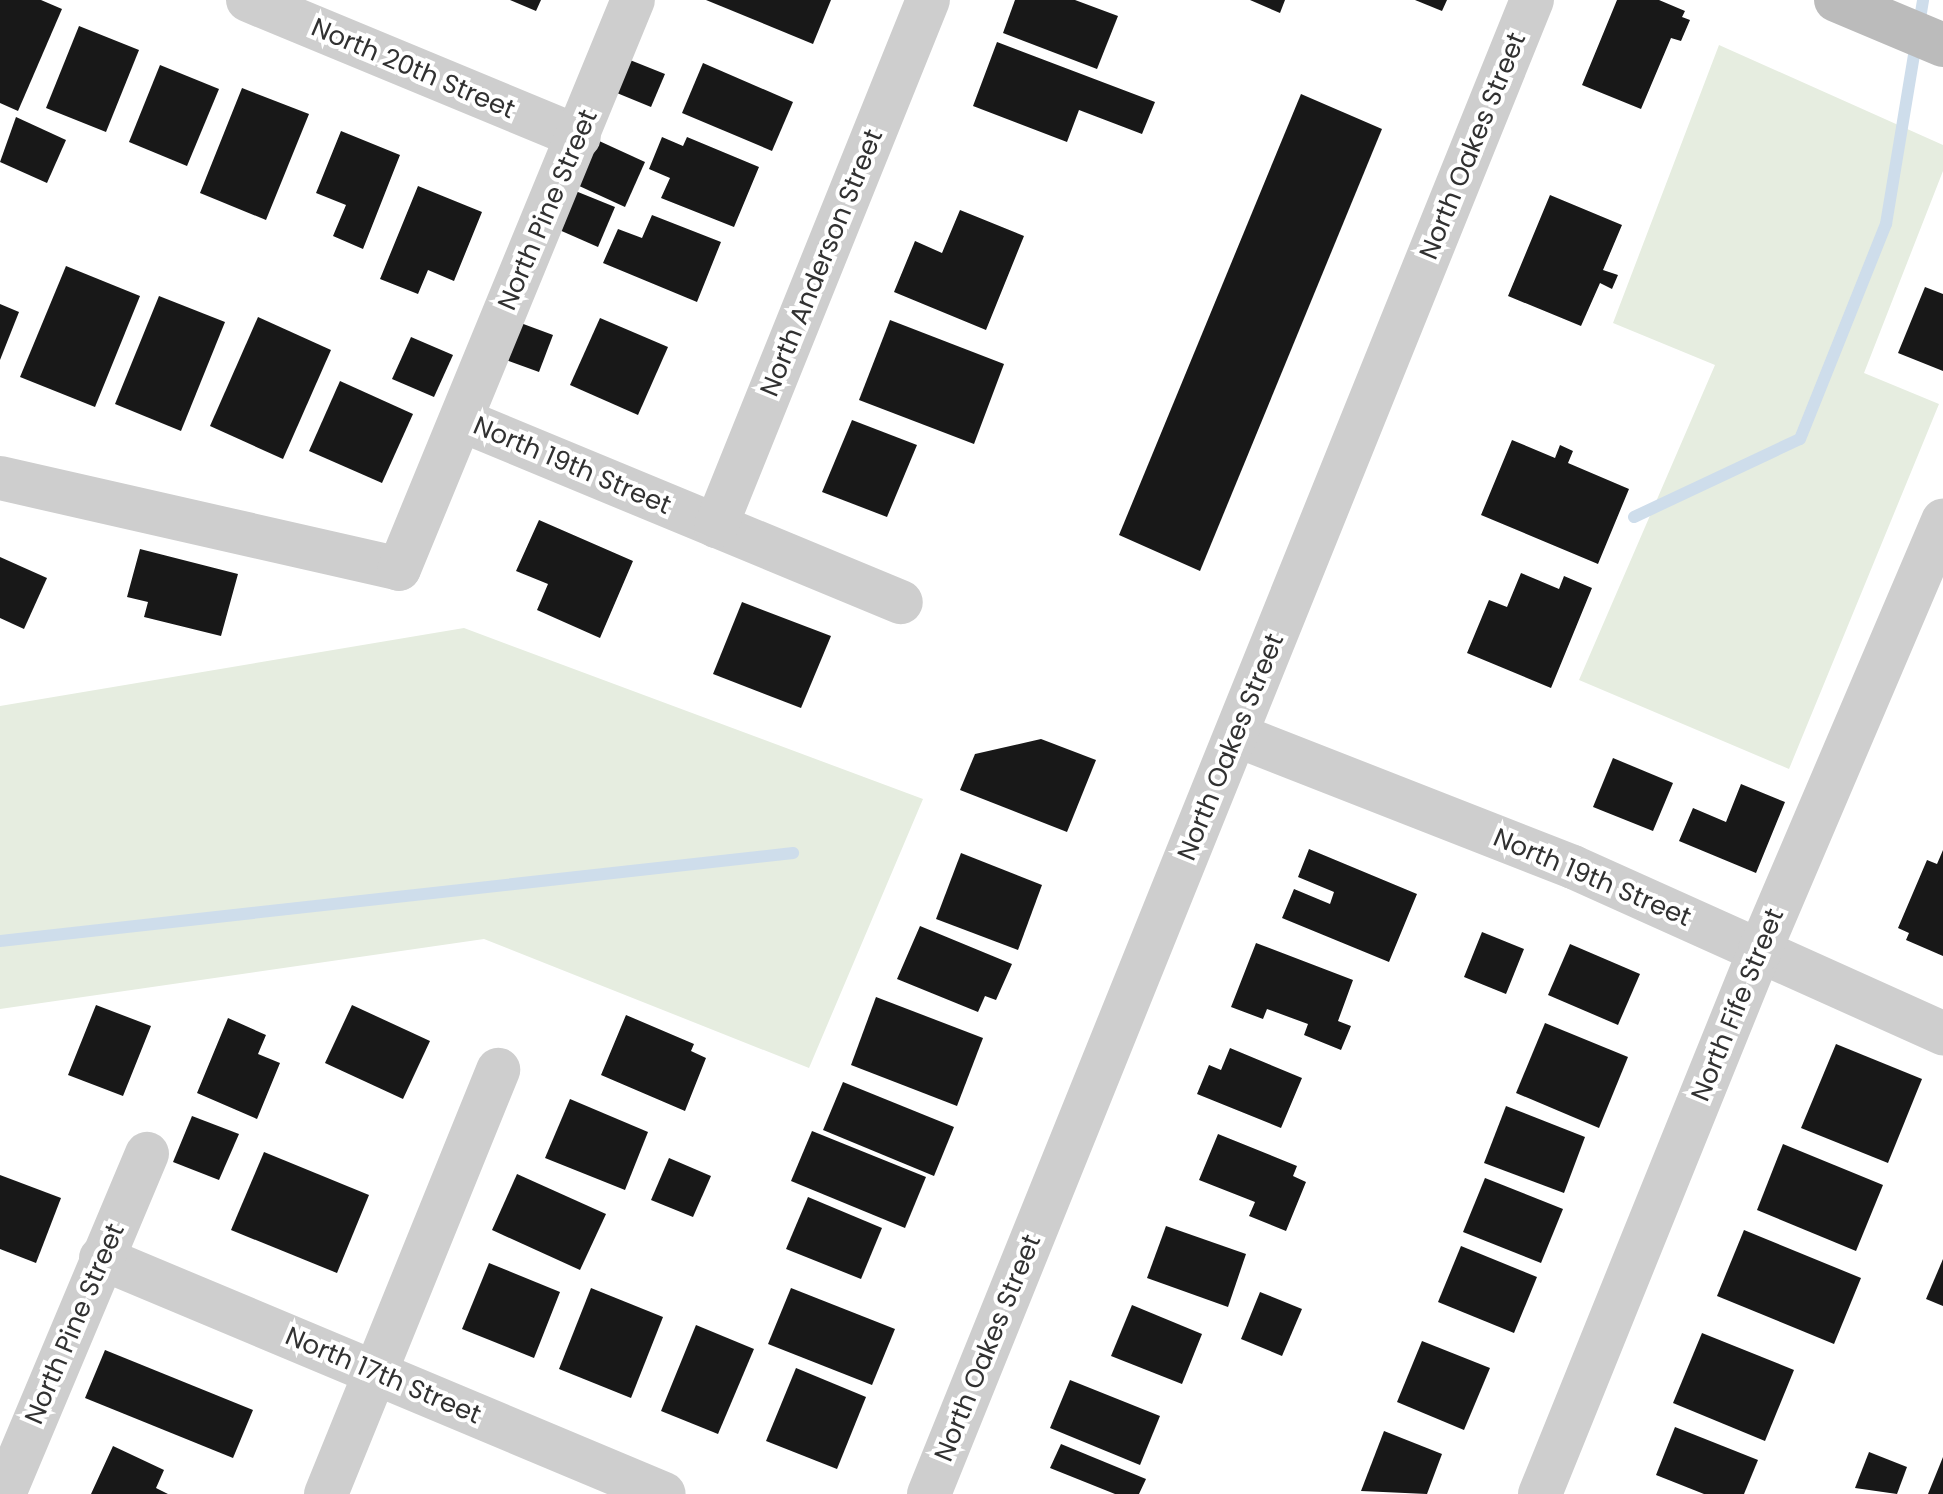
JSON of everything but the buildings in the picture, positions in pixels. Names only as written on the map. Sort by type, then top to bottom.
[{"type":"main road","points":[[1836,0],[1943,45]]},
{"type":"street","name":"North 20th Street","points":[[248,0],[579,137]]},
{"type":"street","name":"North Pine Street","points":[[461,420],[633,0]]},
{"type":"street","name":"North Anderson Street","points":[[716,526],[928,0]]},
{"type":"street","name":"North Oakes Street","points":[[929,1494],[1532,0]]},
{"type":"street","name":"North 19th Street","points":[[0,478],[399,569],[461,420],[901,602]]},
{"type":"street","name":"North Fife Street","points":[[1540,1494],[1760,950],[1943,520]]},
{"type":"street","name":"North 19th Street","points":[[1236,735],[1573,867],[1943,1033]]},
{"type":"street","points":[[326,1494],[498,1070]]},
{"type":"street","name":"North Pine Street","points":[[4,1494],[147,1154]]},
{"type":"street","name":"North 17th Street","points":[[101,1258],[664,1494]]},
{"type":"shaded area","points":[[1719,45],[1943,145],[1943,171],[1864,373],[1939,404],[1789,769],[1579,680],[1715,365],[1613,323]]},
{"type":"shaded area","points":[[464,628],[923,799],[809,1068],[484,939],[0,1009],[0,706]]},
{"type":"waterway","points":[[1634,517],[1800,439],[1886,224],[1923,0]]},
{"type":"waterway","points":[[0,941],[793,853]]}]
